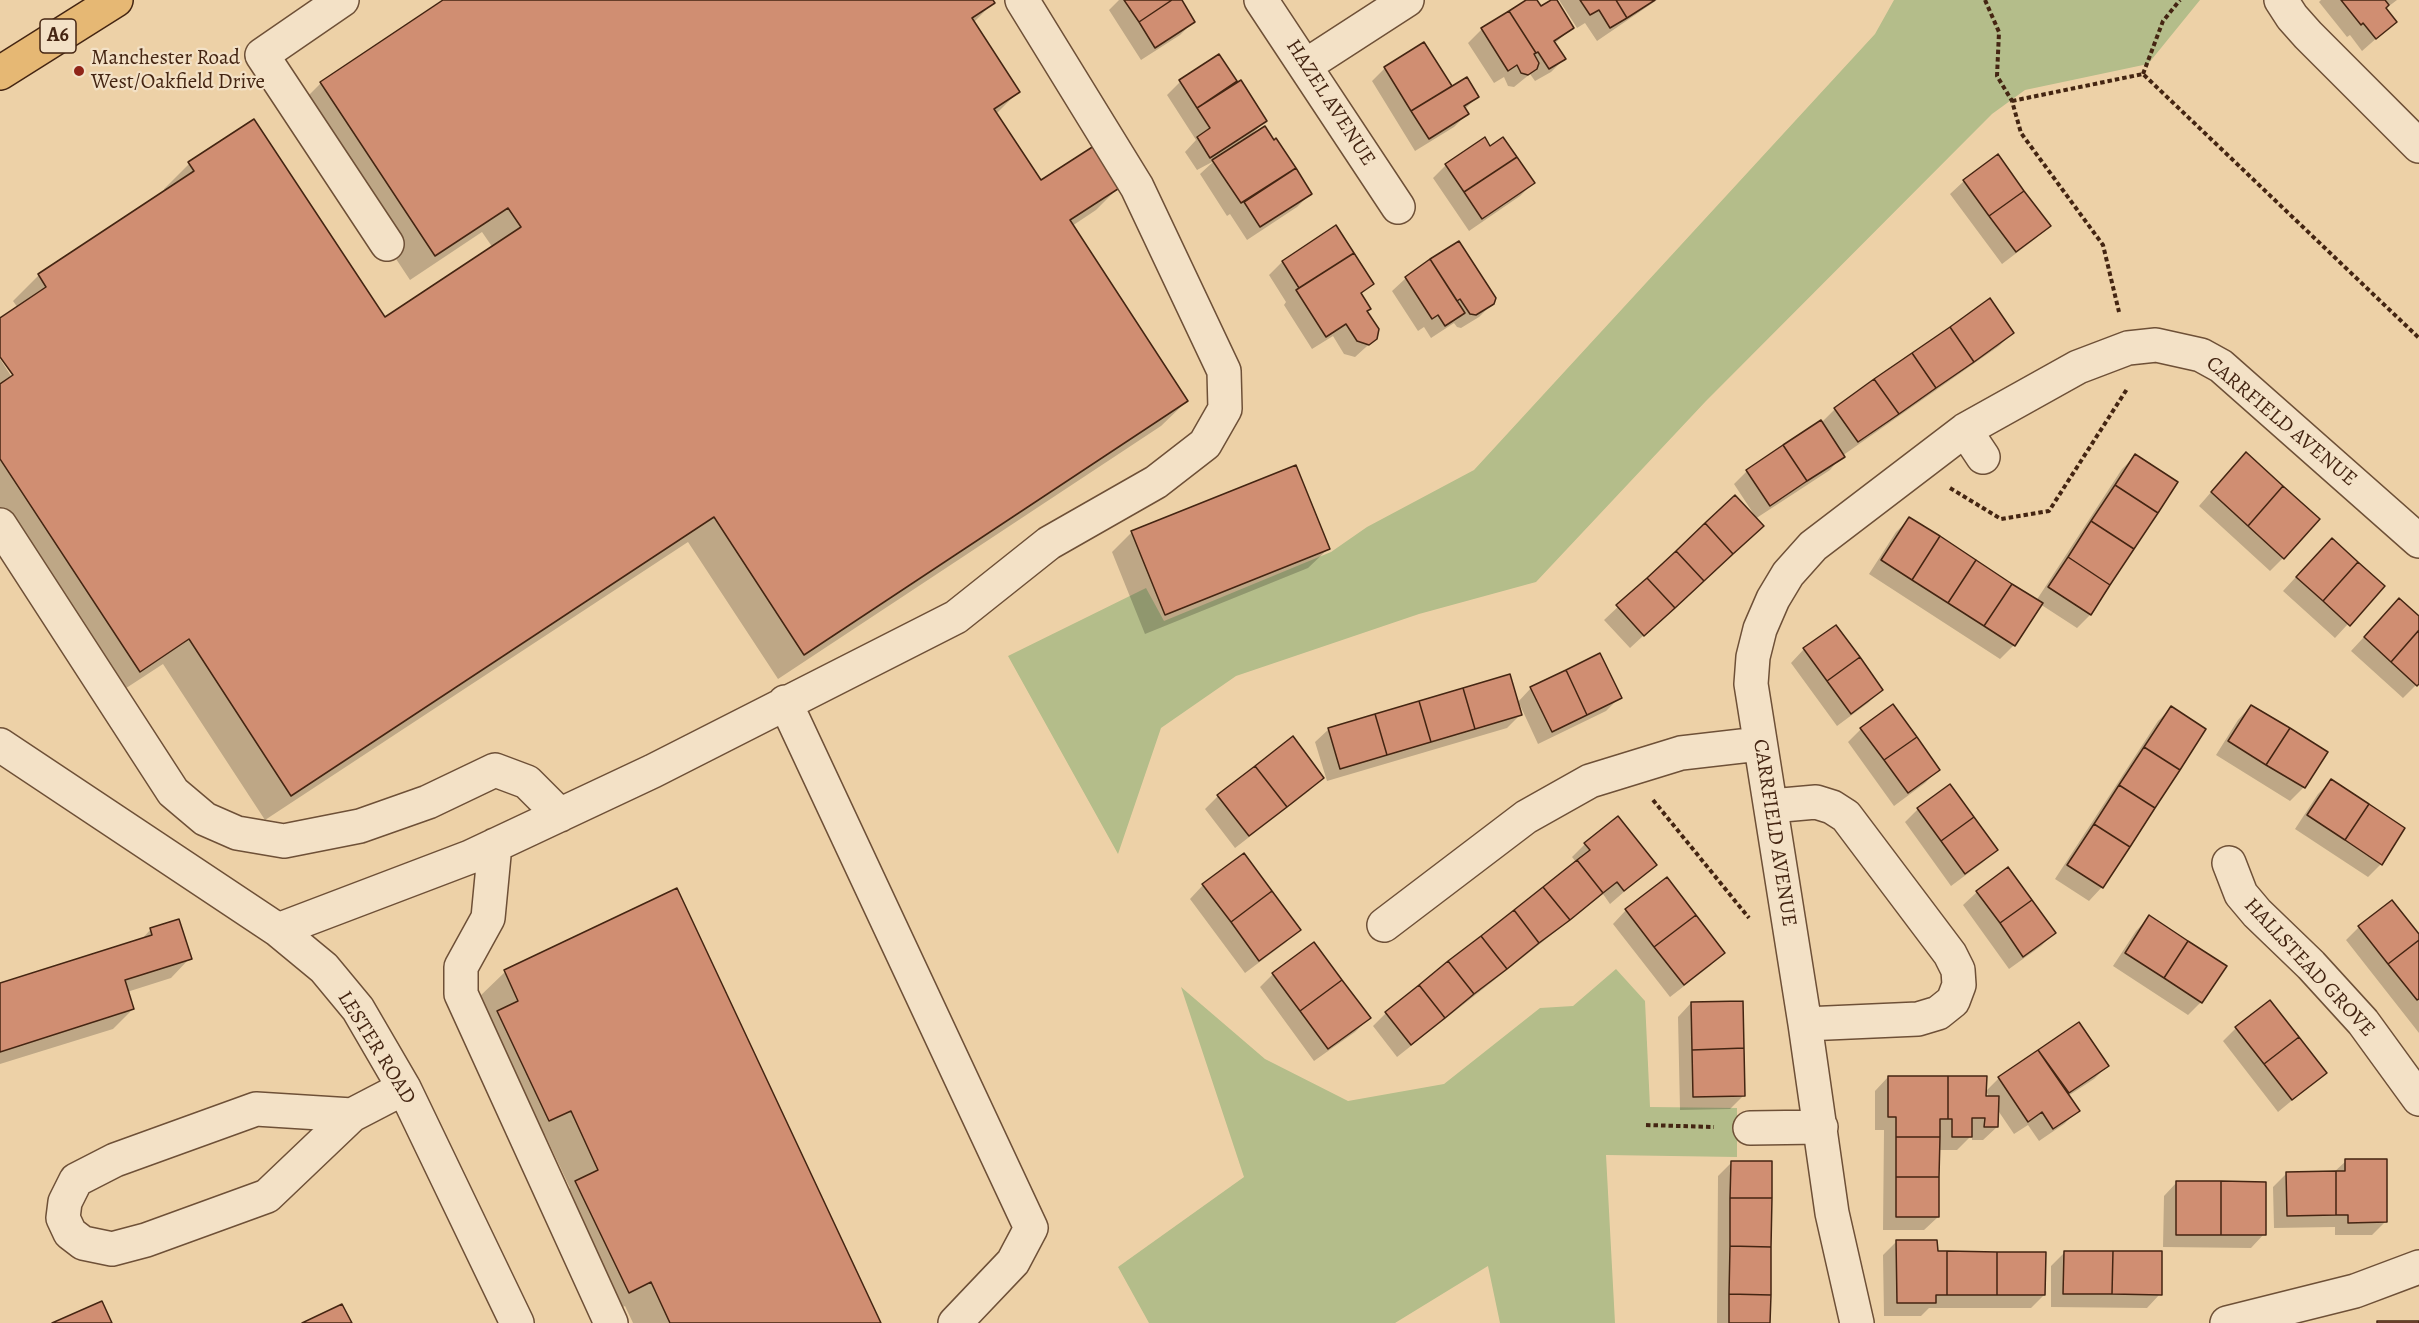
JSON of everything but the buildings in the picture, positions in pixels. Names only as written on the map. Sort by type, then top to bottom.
[{"type":"main road","name":"A6","points":[[0,73],[116,0]]},
{"type":"street","points":[[342,0],[262,55],[387,244]]},
{"type":"street","points":[[278,930],[460,861],[560,815],[653,771],[956,617],[1049,543],[1156,482],[1205,444],[1225,409],[1224,371],[1137,187],[1022,0]]},
{"type":"street","name":"HAZEL AVENUE","points":[[1261,0],[1398,207]]},
{"type":"street","points":[[1305,66],[1407,0]]},
{"type":"street","points":[[2281,0],[2308,35],[2419,146]]},
{"type":"street","name":"CARRFIELD AVENUE","points":[[1857,1323],[1833,1213],[1751,684],[1753,657],[1760,629],[1773,599],[1788,574],[1813,546],[1965,430],[2078,367],[2142,346],[2201,355],[2221,366],[2419,541]]},
{"type":"street","points":[[1965,430],[1983,456]]},
{"type":"street","points":[[0,525],[173,792],[205,819],[237,833],[284,841],[360,826],[428,802],[495,770],[527,782],[560,815]]},
{"type":"street","points":[[785,702],[1031,1228],[1013,1262],[955,1323]]},
{"type":"street","points":[[1384,925],[1526,817],[1590,781],[1681,753],[1759,744]]},
{"type":"street","name":"LESTER ROAD","points":[[0,745],[278,930],[324,968],[358,1009],[404,1088],[517,1323]]},
{"type":"street","points":[[1771,806],[1816,802],[1832,807],[1846,816],[1950,954],[1958,970],[1959,986],[1953,1001],[1938,1014],[1918,1019],[1805,1024]]},
{"type":"street","points":[[495,845],[488,918],[461,967],[461,994],[611,1323]]},
{"type":"street","name":"HALLSTEAD GROVE","points":[[2229,863],[2241,894],[2257,913],[2311,964],[2363,1022],[2419,1099]]},
{"type":"street","points":[[352,1115],[256,1108],[115,1160],[76,1180],[65,1202],[63,1218],[70,1233],[83,1243],[112,1249],[146,1240],[267,1196],[352,1115],[404,1088]]},
{"type":"street","points":[[1750,1128],[1821,1127]]},
{"type":"street","points":[[2234,1322],[2355,1291],[2419,1267]]},
{"type":"path","points":[[1916,467],[2001,519],[2049,511],[2142,346],[2103,245],[2021,133],[2012,100],[1997,76],[1999,32],[1985,0]]},
{"type":"path","points":[[2143,74],[2163,21],[2180,0]]},
{"type":"path","points":[[2012,100],[2143,74]]},
{"type":"path","points":[[2143,74],[2419,338]]},
{"type":"path","points":[[1628,769],[1764,937],[1792,937]]},
{"type":"path","points":[[1646,1125],[1750,1128]]},
{"type":"green space","points":[[1894,0],[2200,0],[2148,64],[2025,90],[1992,114],[1706,401],[1536,582],[1419,614],[1236,676],[1161,728],[1118,854],[1008,656],[1146,588],[1164,621],[1331,552],[1367,527],[1474,470],[1875,34]]},
{"type":"green space","points":[[1616,969],[1645,1001],[1650,1107],[1737,1108],[1737,1157],[1606,1155],[1615,1323],[1500,1323],[1488,1266],[1395,1323],[1149,1323],[1118,1267],[1244,1177],[1181,987],[1265,1059],[1348,1101],[1444,1084],[1540,1008],[1573,1006]]},
{"type":"place","name":"Manchester Road West/Oakfield Drive","points":[[79,71]]}]
